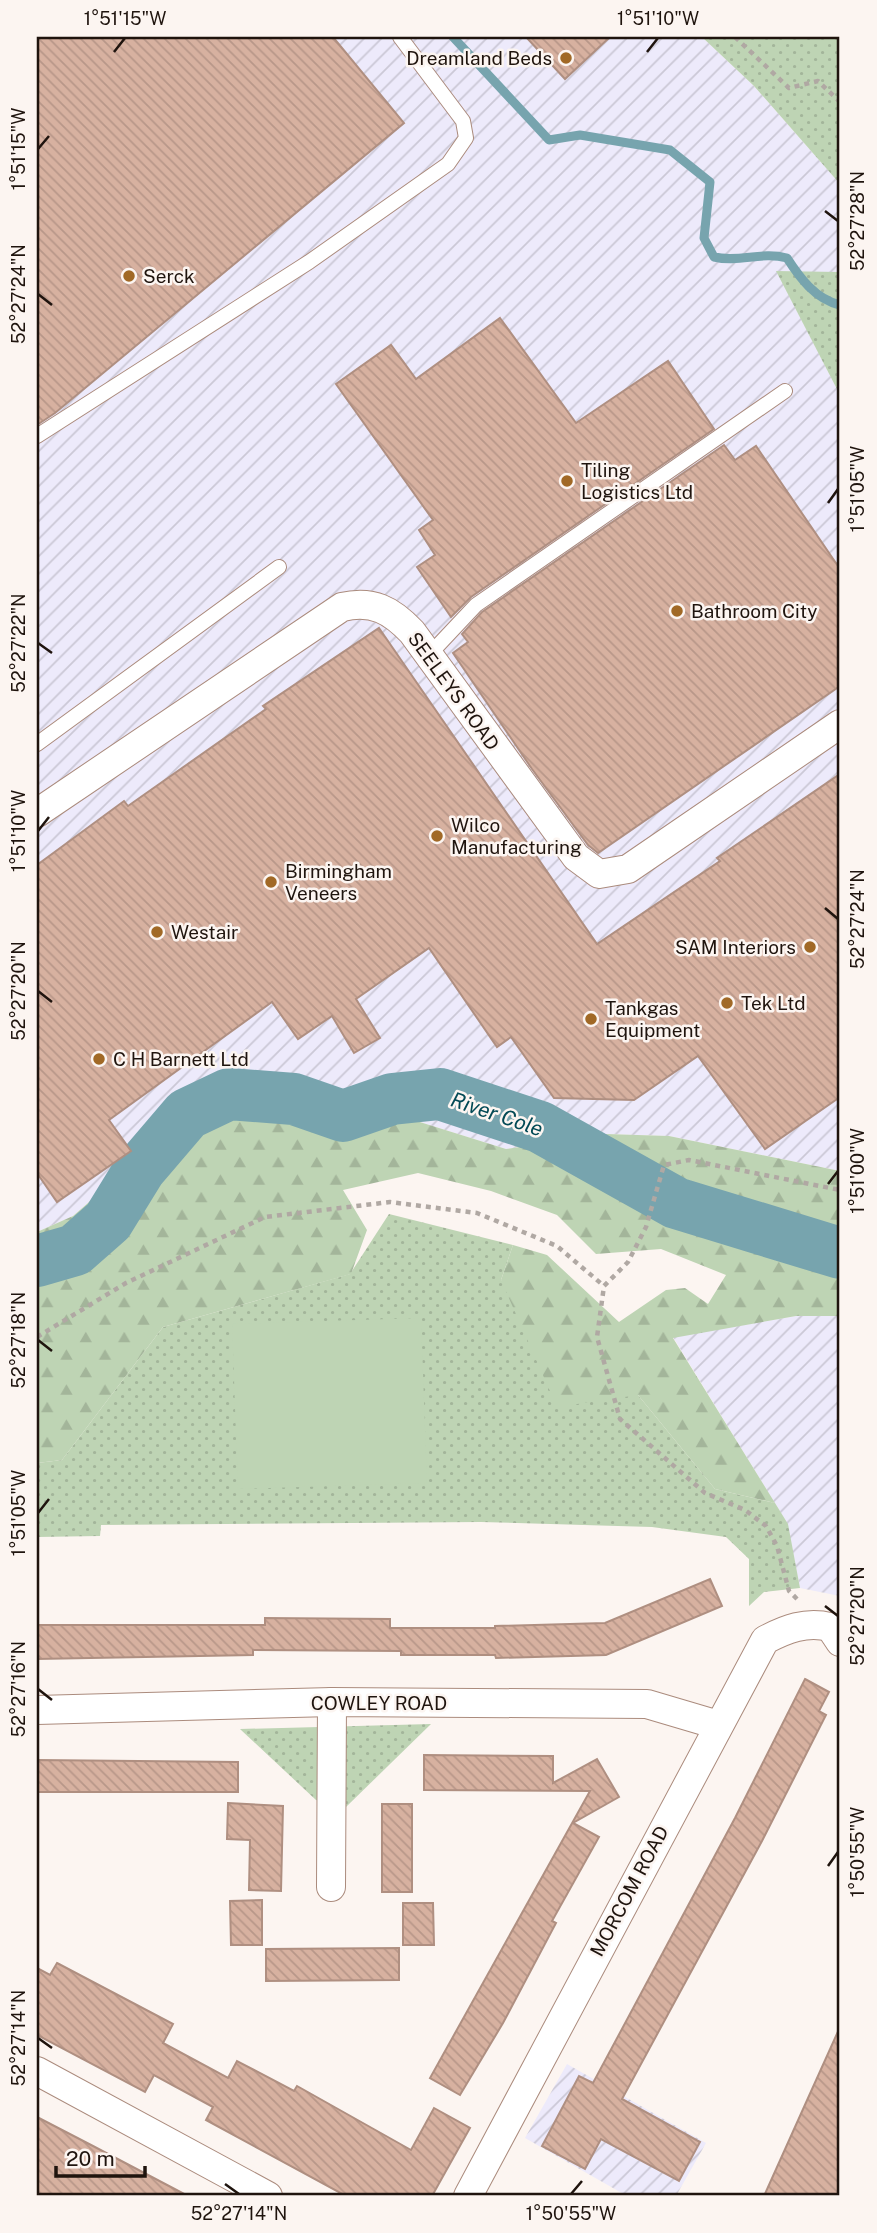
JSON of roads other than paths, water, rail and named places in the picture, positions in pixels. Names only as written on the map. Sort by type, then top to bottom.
[{"type":"street","name":"SEELEYS ROAD","points":[[37,813],[342,607],[361,602],[381,607],[397,617],[429,655],[576,857],[600,874],[628,869],[840,724]]},
{"type":"street","name":"MORCOM ROAD","points":[[468,2196],[765,1640],[791,1626],[831,1633]]},
{"type":"street","name":"COWLEY ROAD","points":[[37,1710],[332,1702],[647,1704],[718,1725]]},
{"type":"street","points":[[331,1887],[332,1702]]},
{"type":"street","points":[[37,2071],[268,2196]]},
{"type":"lane","points":[[37,436],[309,262],[448,164],[466,138],[463,121],[400,37]]},
{"type":"lane","points":[[429,655],[475,605],[785,391]]},
{"type":"lane","points":[[37,744],[279,568]]},
{"type":"waterway","points":[[453,37],[549,140],[580,135],[670,150],[710,182],[704,238],[714,257],[787,258],[816,293],[840,305]]},
{"type":"waterway","name":"River Cole","points":[[37,1261],[75,1250],[108,1221],[140,1169],[187,1114],[229,1094],[294,1099],[343,1116],[392,1099],[440,1094],[540,1127],[676,1203],[840,1253]]},
{"type":"place","name":"Dreamland Beds","points":[[566,58]]},
{"type":"place","name":"Serck","points":[[129,276]]},
{"type":"place","name":"Tiling Logistics Ltd","points":[[567,481]]},
{"type":"place","name":"Bathroom City","points":[[677,611]]},
{"type":"place","name":"Wilco Manufacturing","points":[[437,836]]},
{"type":"place","name":"Birmingham Veneers","points":[[271,882]]},
{"type":"place","name":"Westair","points":[[157,932]]},
{"type":"place","name":"SAM Interiors","points":[[810,947]]},
{"type":"place","name":"Tek Ltd","points":[[727,1003]]},
{"type":"place","name":"Tankgas Equipment","points":[[591,1019]]},
{"type":"place","name":"C H Barnett Ltd","points":[[99,1059]]}]
